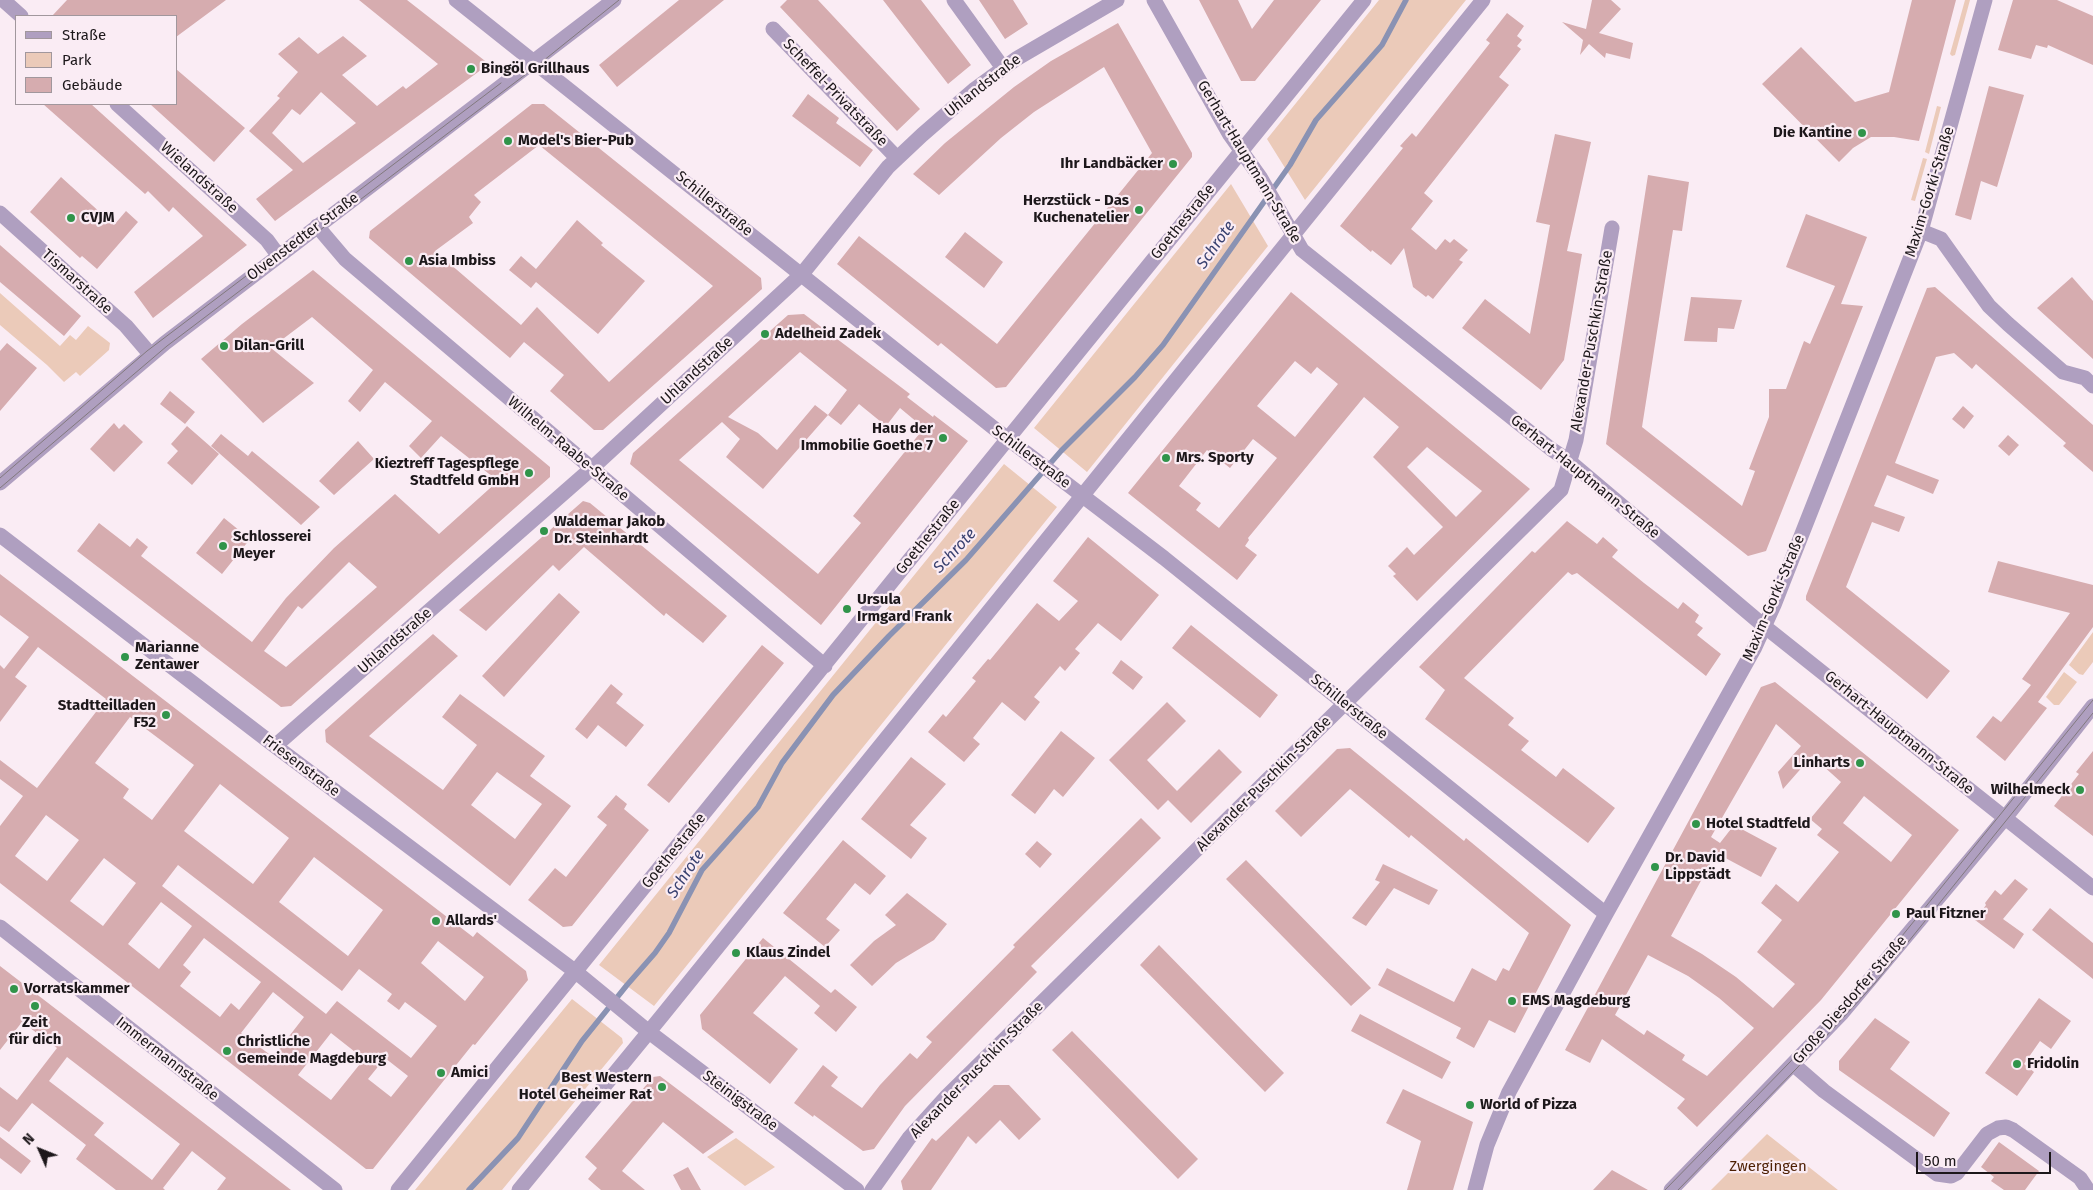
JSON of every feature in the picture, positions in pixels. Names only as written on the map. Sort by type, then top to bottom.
[{"type":"street","points":[[3,0],[20,15]]},
{"type":"street","name":"Schillerstraße","points":[[456,0],[1034,459],[1164,558],[1606,914]]},
{"type":"street","name":"Olvenstedter Straße","points":[[0,483],[150,354],[614,0]]},
{"type":"street","points":[[954,0],[1003,68]]},
{"type":"street","name":"Uhlandstraße","points":[[276,746],[591,469],[802,274],[897,158],[948,112],[1003,68],[1116,0]]},
{"type":"street","name":"Gerhart-Hauptmann-Straße","points":[[1154,0],[1230,135],[1260,177],[1302,250],[1551,449],[1569,461],[1764,626],[2093,888]]},
{"type":"street","name":"Goethestraße","points":[[398,1190],[1364,0]]},
{"type":"street","points":[[519,1190],[649,1032],[1483,0]]},
{"type":"street","name":"Maxim-Gorki-Straße","points":[[1475,1190],[1486,1145],[1509,1092],[1606,914],[1756,647],[1921,231],[1985,0]]},
{"type":"street","name":"Scheffel-Privatstraße","points":[[773,28],[897,158]]},
{"type":"street","name":"Wielandstraße","points":[[118,105],[260,234],[278,255]]},
{"type":"street","name":"Tismarstraße","points":[[0,213],[126,326],[150,354]]},
{"type":"street","name":"Wilhelm-Raabe-Straße","points":[[317,226],[345,260],[825,666]]},
{"type":"street","name":"Alexander-Puschkin-Straße","points":[[872,1190],[909,1138],[947,1096],[1561,490],[1576,440],[1612,228]]},
{"type":"street","points":[[1921,231],[1941,239],[1989,306],[2008,324],[2062,372],[2085,378],[2093,386]]},
{"type":"street","name":"Friesenstraße","points":[[0,535],[576,972],[624,1012]]},
{"type":"street","name":"Große Diesdorfer Straße","points":[[1671,1190],[1794,1065],[1866,986],[2093,706]]},
{"type":"street","name":"Immermannstraße","points":[[0,927],[335,1190]]},
{"type":"street","name":"Steinigstraße","points":[[624,1012],[857,1190]]},
{"type":"street","points":[[1794,1065],[1824,1091],[1937,1174],[1951,1176],[1957,1173],[1987,1134],[1998,1128],[2006,1127],[2013,1130],[2080,1178],[2088,1190]]},
{"type":"green space","points":[[1379,0],[1466,0],[1305,200],[1267,139]]},
{"type":"green space","points":[[1965,0],[1970,0],[1955,55],[1952,56],[1950,54]]},
{"type":"green space","points":[[1937,106],[1941,107],[1929,154],[1925,152]]},
{"type":"green space","points":[[1923,158],[1927,159],[1915,201],[1911,200]]},
{"type":"green space","points":[[1231,184],[1268,246],[1087,472],[1034,428]]},
{"type":"green space","points":[[0,293],[60,346],[70,335],[76,340],[88,326],[110,343],[109,350],[80,376],[76,372],[64,382],[0,325]]},
{"type":"green space","points":[[1004,464],[1057,507],[654,1006],[599,965]]},
{"type":"green space","points":[[2093,632],[2093,662],[2083,675],[2079,674],[2069,665]]},
{"type":"green space","points":[[2064,672],[2077,682],[2059,705],[2054,705],[2046,697]]},
{"type":"green space","points":[[572,999],[622,1038],[623,1043],[502,1190],[415,1190]]},
{"type":"green space","name":"Zwergingen","points":[[1767,1134],[1838,1190],[1711,1190]]},
{"type":"green space","points":[[736,1138],[775,1167],[745,1186],[707,1157]]},
{"type":"building","points":[[67,0],[226,0],[178,36],[178,15],[53,15]]},
{"type":"building","points":[[359,0],[407,0],[489,64],[275,221],[256,199],[293,170],[249,131],[280,98],[277,96],[298,72],[278,54],[299,37],[318,54],[343,36],[367,56],[342,75],[377,106],[403,86],[406,89],[438,64]],"holes":[[[321,92],[356,123],[303,163],[272,133],[292,109],[300,115]]]},
{"type":"building","points":[[679,0],[724,0],[617,87],[599,65]]},
{"type":"building","points":[[787,0],[818,0],[920,109],[897,131],[780,7]]},
{"type":"building","points":[[883,0],[921,0],[971,65],[948,84]]},
{"type":"building","points":[[979,0],[1013,0],[1028,24],[1005,39]]},
{"type":"building","points":[[1199,0],[1238,0],[1252,29],[1274,0],[1321,0],[1255,81],[1241,81]]},
{"type":"building","points":[[1592,0],[1611,0],[1621,9],[1599,33],[1633,43],[1630,59],[1606,53],[1605,58],[1589,44],[1580,55],[1583,40],[1562,22],[1586,29]]},
{"type":"building","points":[[1912,0],[1956,0],[1919,141],[1894,137],[1871,137],[1853,148],[1839,162],[1762,84],[1801,47],[1855,102],[1889,92]]},
{"type":"building","points":[[2013,0],[2057,0],[2093,16],[2093,65],[2048,45],[2047,48],[2036,45],[2031,59],[1998,50]]},
{"type":"building","points":[[1507,13],[1524,26],[1517,36],[1522,40],[1517,46],[1521,49],[1499,77],[1509,85],[1424,193],[1433,201],[1411,229],[1436,250],[1445,239],[1450,243],[1454,239],[1468,250],[1459,260],[1463,262],[1433,299],[1428,295],[1426,297],[1413,287],[1404,248],[1391,265],[1372,250],[1371,252],[1340,226],[1403,148],[1400,146],[1412,133],[1416,137],[1490,43],[1486,40]]},
{"type":"building","points":[[1118,23],[1192,153],[1192,157],[1006,387],[996,388],[941,343],[938,346],[837,264],[859,236],[997,344],[1152,153],[1104,67],[1034,112],[1001,138],[939,195],[913,174],[945,143],[1014,87],[1051,61]]},
{"type":"building","points":[[178,71],[245,128],[214,162],[151,105],[178,105]]},
{"type":"building","points":[[1989,86],[2024,95],[1997,187],[1981,181],[1971,220],[1955,215]]},
{"type":"building","points":[[808,94],[839,118],[836,123],[873,150],[860,167],[792,116]]},
{"type":"building","points":[[532,104],[544,104],[761,278],[762,289],[603,430],[594,430],[550,391],[564,375],[524,342],[510,358],[369,238],[370,231]],"holes":[[[539,145],[713,286],[609,382],[537,307],[521,325],[435,251],[473,223],[469,217],[481,202],[474,195]]]},
{"type":"building","points":[[44,105],[92,105],[247,245],[153,318],[134,292],[203,236],[173,207],[169,212],[148,191],[145,194]]},
{"type":"building","points":[[1555,134],[1591,142],[1567,251],[1582,254],[1564,360],[1541,390],[1462,328],[1485,299],[1530,334],[1550,225],[1536,222]]},
{"type":"building","points":[[1648,175],[1689,182],[1682,231],[1673,230],[1642,427],[1742,506],[1755,471],[1749,469],[1769,417],[1769,389],[1786,389],[1804,341],[1810,344],[1835,286],[1786,267],[1806,214],[1867,237],[1841,304],[1863,306],[1766,551],[1748,556],[1606,444]]},
{"type":"building","name":"CVJM","points":[[61,177],[114,225],[126,211],[138,222],[97,269],[82,256],[80,258],[30,212]]},
{"type":"building","points":[[577,220],[603,243],[601,245],[645,281],[598,334],[536,282],[531,288],[509,270],[521,256],[536,269]]},
{"type":"building","points":[[965,232],[1003,262],[984,288],[945,257]]},
{"type":"building","points":[[0,245],[81,316],[64,336],[0,282]]},
{"type":"building","points":[[313,270],[550,467],[550,477],[291,706],[281,707],[77,551],[99,523],[130,547],[137,538],[148,547],[141,556],[252,642],[286,598],[334,548],[395,494],[439,534],[498,481],[441,436],[421,458],[409,446],[432,421],[385,382],[360,412],[348,401],[373,370],[312,317],[271,348],[314,383],[263,423],[201,359],[242,324]],"holes":[[[349,562],[377,587],[286,667],[264,651],[298,606],[302,609]]]},
{"type":"building","points":[[2072,277],[2093,301],[2093,359],[2037,308]]},
{"type":"building","points":[[1935,287],[2093,425],[2093,472],[2063,446],[2066,443],[1976,364],[1972,369],[1954,353],[1936,357],[1895,463],[1939,480],[1933,494],[1887,475],[1874,506],[1905,517],[1899,532],[1872,522],[1846,587],[1950,671],[1927,699],[1806,600],[1806,596],[1927,288]]},
{"type":"building","points":[[1291,292],[1530,489],[1417,601],[1393,576],[1396,574],[1388,566],[1407,547],[1414,555],[1443,527],[1373,457],[1399,427],[1364,397],[1248,538],[1249,540],[1245,546],[1257,555],[1237,580],[1128,493]],"holes":[[[1295,361],[1311,374],[1317,367],[1338,384],[1295,437],[1257,406]],[[1253,439],[1277,458],[1219,528],[1196,510],[1201,503],[1179,486],[1207,450],[1230,468]],[[1427,447],[1482,491],[1456,517],[1407,467]]]},
{"type":"building","points":[[1691,297],[1742,300],[1734,329],[1718,328],[1717,342],[1684,341]]},
{"type":"building","points":[[804,314],[910,394],[907,397],[968,441],[821,625],[630,464],[633,453],[788,315]],"holes":[[[800,352],[847,390],[828,415],[815,405],[777,450],[758,433],[728,417]],[[859,404],[886,426],[900,408],[924,428],[853,516],[861,523],[818,574],[679,460],[722,422],[740,439],[726,457],[763,489],[828,415],[841,425]]]},
{"type":"building","points":[[7,343],[37,368],[0,411],[0,351]]},
{"type":"building","points":[[170,391],[195,412],[185,424],[160,404]]},
{"type":"building","points":[[1963,406],[1974,416],[1964,429],[1952,419]]},
{"type":"building","points":[[114,423],[119,429],[124,424],[143,442],[114,472],[90,449]]},
{"type":"building","points":[[187,426],[219,454],[192,485],[167,463],[178,451],[171,444]]},
{"type":"building","points":[[221,434],[248,456],[252,451],[320,507],[301,525],[211,446]]},
{"type":"building","points":[[2008,435],[2019,445],[2009,456],[1998,446]]},
{"type":"building","points":[[358,441],[374,459],[334,495],[319,481]]},
{"type":"building","points":[[583,501],[590,503],[727,616],[703,643],[666,613],[664,616],[584,547],[559,571],[553,565],[486,631],[459,610]]},
{"type":"building","name":"Schlosserei Meyer","points":[[224,518],[250,539],[222,574],[196,553]]},
{"type":"building","points":[[1567,521],[1597,544],[1603,537],[1618,550],[1612,557],[1644,583],[1678,609],[1683,602],[1699,615],[1695,622],[1703,628],[1697,635],[1721,654],[1706,676],[1577,573],[1572,575],[1568,572],[1464,678],[1514,718],[1508,725],[1529,741],[1521,750],[1556,777],[1563,768],[1615,808],[1588,843],[1425,719],[1445,690],[1419,667],[1532,551],[1535,553]]},
{"type":"building","points":[[1088,537],[1159,595],[1121,641],[1098,623],[1075,649],[1080,653],[1065,671],[1060,666],[1034,697],[1040,702],[1025,721],[1002,702],[973,738],[980,744],[964,762],[928,732],[943,714],[946,717],[976,681],[972,678],[988,659],[990,660],[1037,603],[1059,621],[1078,601],[1053,581]]},
{"type":"building","points":[[1998,561],[2093,585],[2093,627],[2038,702],[2047,708],[2005,761],[1976,737],[1993,716],[2001,722],[2031,685],[2022,679],[2070,613],[1988,592]]},
{"type":"building","points":[[0,574],[473,937],[477,932],[526,971],[528,980],[475,1045],[473,1044],[373,1169],[366,1169],[0,883],[0,826],[23,796],[0,779],[0,760],[37,788],[106,699],[38,647],[15,677],[27,686],[0,722],[0,665],[4,669],[29,637],[0,615]],"holes":[[[130,717],[194,765],[152,820],[123,798],[129,789],[95,763]],[[220,784],[289,838],[253,884],[184,831]],[[46,815],[79,840],[47,881],[15,856]],[[314,857],[383,910],[348,956],[279,902]],[[104,858],[136,883],[103,926],[70,901]],[[178,865],[342,991],[359,969],[392,994],[387,1001],[399,1010],[405,1002],[437,1026],[411,1058],[337,1001],[326,1014],[162,886]],[[161,902],[192,926],[159,969],[128,944]],[[204,938],[261,982],[239,1010],[231,1003],[220,1017],[180,986],[191,972],[183,965]],[[438,941],[484,977],[465,1001],[421,963]],[[273,992],[304,1017],[273,1057],[241,1033]],[[331,1033],[364,1059],[331,1100],[298,1075]],[[385,1058],[408,1076],[391,1097],[368,1079]]]},
{"type":"building","points":[[559,593],[580,612],[504,697],[482,676]]},
{"type":"building","points":[[1191,625],[1278,695],[1260,718],[1172,648]]},
{"type":"building","points":[[433,634],[458,656],[369,736],[443,790],[477,745],[442,717],[460,694],[545,756],[530,776],[571,806],[510,886],[326,742],[325,730]],"holes":[[[497,772],[542,804],[515,839],[471,805]]]},
{"type":"building","points":[[762,645],[784,663],[669,803],[647,785]]},
{"type":"building","points":[[1121,660],[1143,677],[1133,690],[1112,673]]},
{"type":"building","points":[[1775,682],[1959,830],[1821,1000],[1697,1127],[1677,1108],[1685,1099],[1602,1039],[1590,1063],[1565,1050],[1761,687]],"holes":[[[1776,724],[1801,746],[1778,772],[1783,789],[1812,756],[1841,782],[1810,819],[1822,829],[1817,835],[1839,852],[1798,902],[1776,884],[1761,903],[1782,920],[1757,952],[1795,984],[1773,1008],[1736,977],[1671,936],[1716,853],[1761,877],[1777,848],[1734,825],[1720,843],[1711,837]],[[1864,796],[1912,835],[1891,862],[1843,823]],[[1648,955],[1688,976],[1719,998],[1754,1028],[1707,1076],[1682,1060],[1685,1055],[1647,1030],[1644,1035],[1615,1015]]]},
{"type":"building","points":[[611,684],[623,694],[616,703],[644,725],[626,747],[598,725],[587,739],[575,729]]},
{"type":"building","points":[[1167,702],[1186,721],[1147,760],[1177,791],[1219,749],[1242,772],[1191,823],[1168,800],[1158,810],[1109,760]]},
{"type":"building","points":[[1061,731],[1095,758],[1063,797],[1054,789],[1035,814],[1011,795]]},
{"type":"building","points":[[1350,748],[1464,841],[1466,838],[1571,925],[1515,1033],[1489,1020],[1474,1048],[1456,1038],[1461,1028],[1378,985],[1387,968],[1454,1002],[1472,968],[1496,981],[1503,968],[1509,971],[1529,933],[1411,835],[1409,838],[1350,789],[1301,837],[1275,811],[1337,749]]},
{"type":"building","name":"Wilhelmeck","points":[[2093,751],[2093,836],[2054,806],[2079,774],[2076,772]]},
{"type":"building","points":[[911,757],[946,784],[910,825],[927,838],[911,859],[861,819]]},
{"type":"building","points":[[616,795],[627,804],[624,809],[649,830],[572,926],[563,927],[528,900],[555,868],[566,877],[607,825],[597,817]]},
{"type":"building","points":[[1141,818],[1161,838],[1031,966],[1037,972],[905,1106],[874,1149],[863,1151],[814,1115],[813,1117],[794,1103],[823,1065],[838,1077],[831,1086],[862,1108],[880,1085],[910,1053],[917,1059],[932,1042],[926,1037],[1015,947],[1013,945]]},
{"type":"building","points":[[843,840],[886,876],[870,895],[855,883],[826,919],[840,930],[825,947],[783,913]]},
{"type":"building","points":[[1037,841],[1052,854],[1040,868],[1025,854]]},
{"type":"building","points":[[1246,860],[1371,988],[1351,1006],[1226,879]]},
{"type":"building","points":[[1383,864],[1438,890],[1429,905],[1394,888],[1366,926],[1352,918],[1380,882],[1375,880]]},
{"type":"building","points":[[2015,879],[2028,889],[2003,919],[2024,934],[2014,949],[1975,920],[1995,890],[2001,895]]},
{"type":"building","points":[[907,893],[947,924],[934,940],[896,963],[872,986],[850,965],[874,941],[896,925],[885,915]]},
{"type":"building","points":[[2050,908],[2093,943],[2093,979],[2032,930]]},
{"type":"building","points":[[763,938],[831,993],[835,989],[857,1007],[836,1032],[814,1013],[820,1006],[785,976],[753,1013],[798,1049],[770,1084],[702,1029],[700,1015]]},
{"type":"building","points":[[1159,945],[1284,1073],[1265,1092],[1140,965]]},
{"type":"building","points":[[0,966],[291,1190],[217,1190],[226,1178],[192,1151],[163,1188],[165,1190],[116,1190],[76,1159],[86,1145],[32,1103],[9,1132],[0,1126],[0,1087],[17,1100],[57,1048],[22,1022],[0,1050]],"holes":[[[67,1057],[180,1144],[152,1180],[94,1135],[104,1123],[49,1081]]]},
{"type":"building","points":[[2039,998],[2071,1021],[2051,1049],[2040,1041],[2024,1064],[2034,1072],[2017,1096],[1985,1073]]},
{"type":"building","points":[[1360,1014],[1451,1062],[1442,1079],[1351,1031]]},
{"type":"building","points":[[1875,1018],[1910,1042],[1890,1069],[1950,1113],[1934,1137],[1839,1070],[1839,1061]]},
{"type":"building","points":[[1072,1031],[1198,1159],[1178,1179],[1052,1050]]},
{"type":"building","points":[[660,1076],[734,1132],[703,1154],[663,1122],[622,1171],[645,1190],[601,1190],[588,1179],[597,1168],[585,1157],[653,1077]]},
{"type":"building","points":[[994,1085],[1009,1085],[1041,1119],[1019,1140],[1000,1120],[976,1144],[968,1136],[931,1190],[903,1190],[901,1181],[932,1138],[936,1141]]},
{"type":"building","points":[[1403,1089],[1473,1122],[1453,1190],[1407,1190],[1421,1141],[1386,1123]]},
{"type":"building","points":[[0,1137],[31,1161],[21,1174],[0,1158]]},
{"type":"building","points":[[1999,1142],[2039,1171],[2025,1190],[2004,1190],[1991,1181],[1994,1177],[1981,1167]]},
{"type":"building","points":[[688,1167],[701,1190],[681,1190],[673,1175]]},
{"type":"building","points":[[1612,1170],[1648,1190],[1593,1190]]},
{"type":"waterway","name":"Schrote","points":[[469,1190],[518,1138],[582,1041],[655,953],[669,933],[702,870],[758,807],[782,763],[833,695],[889,636],[966,560],[1061,451],[1135,377],[1163,345],[1290,165],[1316,120],[1382,45],[1406,0]]},
{"type":"tram line","points":[[0,488],[167,346],[538,65],[619,0]]},
{"type":"tram line","points":[[0,478],[147,351],[501,83]]},
{"type":"tram line","points":[[1665,1190],[1790,1062],[1868,978],[2093,700]]},
{"type":"tram line","points":[[1678,1190],[1797,1068],[1875,983],[2093,713]]},
{"type":"place","name":"Bingöl Grillhaus","points":[[471,69]]},
{"type":"place","name":"Die Kantine","points":[[1862,133]]},
{"type":"place","name":"Model's Bier-Pub","points":[[508,141]]},
{"type":"place","name":"Ihr Landbäcker","points":[[1173,164]]},
{"type":"place","name":"Herzstück - Das Kuchenatelier","points":[[1139,210]]},
{"type":"place","name":"CVJM","points":[[71,218]]},
{"type":"place","name":"Asia Imbiss","points":[[409,261]]},
{"type":"place","name":"Adelheid Zadek","points":[[765,334]]},
{"type":"place","name":"Dilan-Grill","points":[[224,346]]},
{"type":"place","name":"Haus der Immobilie Goethe 7","points":[[943,438]]},
{"type":"place","name":"Mrs. Sporty","points":[[1166,458]]},
{"type":"place","name":"Kieztreff Tagespflege Stadtfeld GmbH","points":[[529,473]]},
{"type":"place","name":"Waldemar Jakob Dr. Steinhardt","points":[[544,531]]},
{"type":"place","name":"Schlosserei Meyer","points":[[223,546]]},
{"type":"place","name":"Ursula Irmgard Frank","points":[[847,609]]},
{"type":"place","name":"Marianne Zentawer","points":[[125,657]]},
{"type":"place","name":"Stadtteilladen F52","points":[[166,715]]},
{"type":"place","name":"Linharts","points":[[1860,763]]},
{"type":"place","name":"Wilhelmeck","points":[[2080,790]]},
{"type":"place","name":"Hotel Stadtfeld","points":[[1696,824]]},
{"type":"place","name":"Dr. David Lippstädt","points":[[1655,867]]},
{"type":"place","name":"Paul Fitzner","points":[[1896,914]]},
{"type":"place","name":"Allards'","points":[[436,921]]},
{"type":"place","name":"Klaus Zindel","points":[[736,953]]},
{"type":"place","name":"Vorratskammer","points":[[14,989]]},
{"type":"place","name":"EMS Magdeburg","points":[[1512,1001]]},
{"type":"place","name":"Zeit für dich","points":[[35,1006]]},
{"type":"place","name":"Christliche Gemeinde Magdeburg","points":[[227,1051]]},
{"type":"place","name":"Fridolin","points":[[2017,1064]]},
{"type":"place","name":"Amici","points":[[441,1073]]},
{"type":"place","name":"Best Western Hotel Geheimer Rat","points":[[662,1087]]},
{"type":"place","name":"World of Pizza","points":[[1470,1105]]}]
